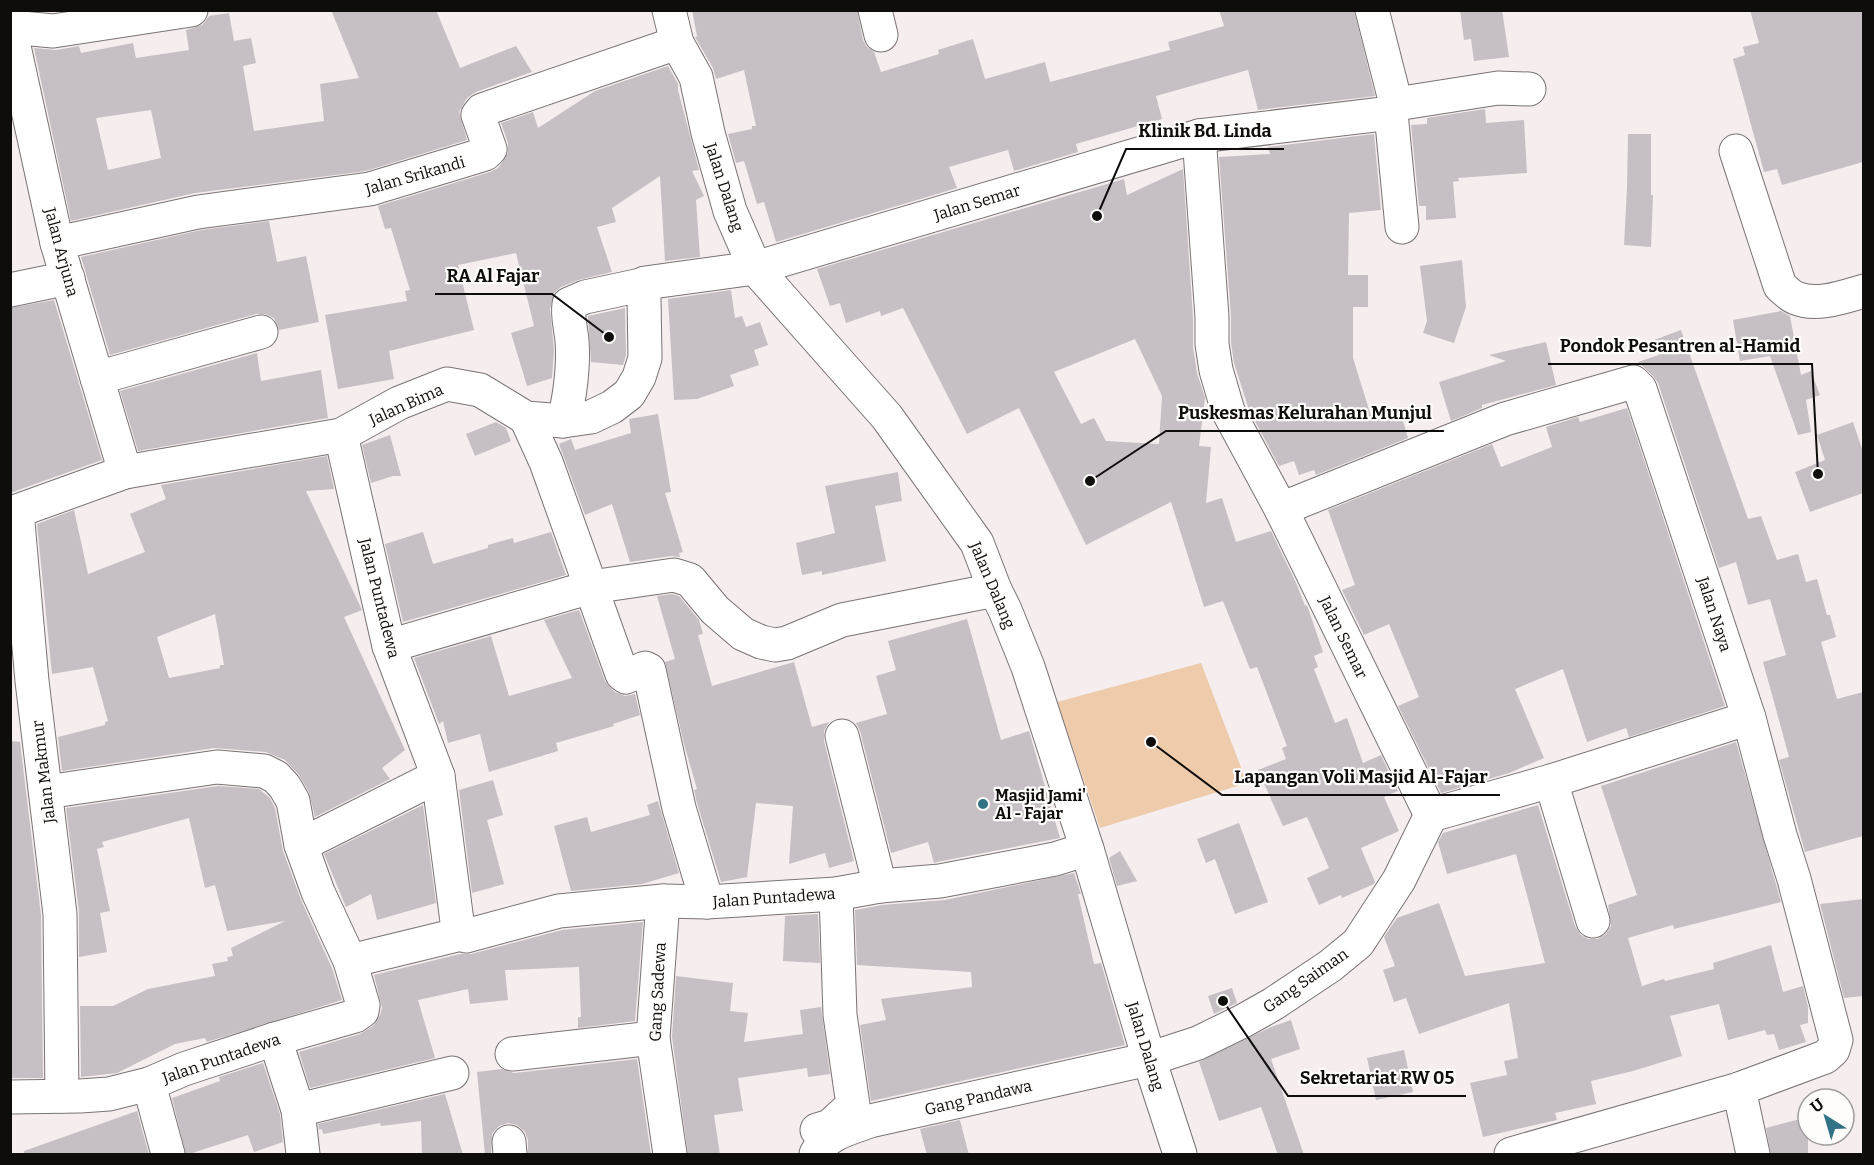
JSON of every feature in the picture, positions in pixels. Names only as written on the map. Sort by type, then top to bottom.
[{"type":"street","points":[[11,28],[53,31],[191,10]]},
{"type":"street","name":"Jalan Dalang","points":[[669,10],[677,43],[696,77],[708,133],[730,210],[754,268],[887,417],[977,543],[1028,667],[1087,849],[1180,1155]]},
{"type":"street","points":[[1372,10],[1394,108],[1402,226]]},
{"type":"street","name":"Jalan Arjuna","points":[[11,28],[57,243],[125,472]]},
{"type":"street","name":"Jalan Srikandi","points":[[57,243],[198,212],[370,189],[485,154],[490,149],[478,115],[482,110],[677,43]]},
{"type":"street","name":"Jalan Semar","points":[[754,268],[1198,136],[1394,108],[1498,88],[1529,89]]},
{"type":"street","name":"Jalan Semar","points":[[1198,136],[1212,317],[1212,344],[1216,370],[1228,411],[1281,509],[1431,815]]},
{"type":"street","points":[[1736,151],[1780,286],[1795,298],[1813,302],[1863,291]]},
{"type":"street","points":[[563,421],[568,405],[573,343],[568,316],[569,304],[585,297],[641,285],[754,268]]},
{"type":"street","points":[[10,290],[68,278]]},
{"type":"street","name":"Jalan Bima","points":[[125,472],[341,435],[399,403],[447,384],[480,390],[526,418],[563,421],[591,417],[612,407],[629,394],[639,377],[645,358],[644,297],[641,285]]},
{"type":"street","points":[[97,378],[261,332]]},
{"type":"street","name":"Jalan Naya","points":[[1281,509],[1505,419],[1633,382],[1640,389],[1749,718],[1836,1040],[1833,1050],[1824,1057],[1739,1089]]},
{"type":"street","points":[[526,418],[546,462],[622,674],[626,677],[645,668],[649,670],[679,808],[707,902]]},
{"type":"street","name":"Jalan Puntadewa","points":[[341,435],[389,646],[438,776],[458,929],[461,934]]},
{"type":"street","name":"Jalan Makmur","points":[[62,1096],[60,914],[14,512],[125,472]]},
{"type":"street","points":[[389,646],[591,587],[674,575],[690,580],[715,610],[743,634],[775,645],[787,643],[842,620],[995,591]]},
{"type":"street","points":[[1431,815],[1551,781],[1749,718]]},
{"type":"street","points":[[842,736],[880,886]]},
{"type":"street","name":"Jalan Puntadewa","points":[[46,792],[217,767],[264,771],[276,777],[285,787],[292,801],[301,845],[318,892],[350,961],[363,1005],[362,1011],[355,1016],[184,1069],[149,1084],[109,1094],[62,1096]]},
{"type":"street","points":[[301,845],[438,776]]},
{"type":"street","points":[[1551,781],[1593,921]]},
{"type":"street","name":"Gang Saiman","points":[[1149,1059],[1198,1043],[1244,1021],[1330,966],[1358,943],[1399,880],[1431,815]]},
{"type":"street","name":"Jalan Puntadewa","points":[[350,961],[461,934],[466,936],[559,911],[663,901],[707,902],[836,894],[880,886],[940,881],[1055,859],[1087,849]]},
{"type":"street","points":[[803,1155],[804,1135],[830,1126],[852,1105],[840,1015],[836,894]]},
{"type":"street","name":"Gang Sadewa","points":[[663,901],[653,1038],[670,1155]]},
{"type":"street","points":[[512,1054],[653,1038]]},
{"type":"street","points":[[275,1039],[298,1110],[303,1155]]},
{"type":"street","name":"Gang Pandawa","points":[[816,1155],[821,1145],[833,1135],[870,1121],[1149,1059]]},
{"type":"street","points":[[298,1110],[452,1072]]},
{"type":"street","points":[[149,1084],[168,1155]]},
{"type":"street","points":[[1511,1155],[1739,1089],[1753,1155]]},
{"type":"street","points":[[10,1097],[62,1096]]},
{"type":"shaded area","points":[[1201,663],[1247,783],[1100,828],[1057,702]]},
{"type":"building","points":[[331,10],[436,10],[460,68],[516,46],[532,72],[476,92],[467,98],[459,112],[467,140],[366,171],[195,193],[71,221],[34,48],[56,50],[79,46],[81,53],[133,43],[136,58],[189,50],[186,30],[202,25],[209,16],[229,13],[234,41],[251,38],[256,63],[243,66],[254,131],[324,121],[320,84],[359,78]],"holes":[[[151,110],[161,158],[108,170],[96,118]]]},
{"type":"building","points":[[692,10],[857,10],[863,40],[874,52],[881,72],[939,54],[938,50],[973,39],[985,79],[1045,62],[1050,82],[1170,50],[1168,42],[1224,26],[1219,10],[1354,10],[1375,96],[1258,110],[1248,70],[1156,96],[1162,119],[1076,144],[1078,152],[1014,171],[1008,150],[949,167],[957,188],[776,242],[764,202],[757,204],[744,161],[736,163],[728,134],[756,126],[744,70],[716,79],[713,68],[695,37],[697,36]]},
{"type":"building","points":[[1460,10],[1502,10],[1509,57],[1474,61],[1471,39],[1464,40]]},
{"type":"building","points":[[1750,10],[1863,10],[1863,162],[1782,185],[1777,169],[1764,172],[1733,59],[1745,55],[1743,47],[1759,43]]},
{"type":"building","points":[[668,66],[678,84],[699,170],[692,171],[704,196],[696,200],[700,257],[665,261],[660,176],[612,208],[616,222],[597,227],[612,272],[578,280],[561,287],[554,293],[550,309],[554,350],[552,378],[527,386],[511,333],[534,326],[516,253],[458,265],[474,330],[389,351],[394,379],[338,389],[325,315],[407,301],[405,291],[410,290],[391,228],[385,229],[378,206],[498,168],[508,153],[508,143],[501,123],[533,112],[538,128],[595,91]]},
{"type":"building","points":[[1485,109],[1486,123],[1524,120],[1527,173],[1458,178],[1459,181],[1453,182],[1456,218],[1426,220],[1426,206],[1419,206],[1411,125],[1427,124],[1427,118]]},
{"type":"building","points":[[1374,134],[1381,210],[1349,213],[1348,275],[1368,275],[1368,307],[1353,307],[1353,358],[1371,416],[1399,407],[1408,438],[1316,475],[1314,470],[1299,475],[1294,461],[1279,466],[1249,410],[1234,363],[1219,157],[1270,154],[1268,147]]},
{"type":"building","points":[[1628,134],[1651,134],[1651,195],[1653,195],[1651,247],[1624,245]]},
{"type":"building","points":[[1183,169],[1193,347],[1197,373],[1205,398],[1199,446],[1211,447],[1206,503],[1222,498],[1236,542],[1271,531],[1305,606],[1307,605],[1323,652],[1314,656],[1318,667],[1314,669],[1335,723],[1347,718],[1363,763],[1381,755],[1398,791],[1384,797],[1399,831],[1361,848],[1374,884],[1319,905],[1307,878],[1329,868],[1307,817],[1283,826],[1258,770],[1286,759],[1282,748],[1287,746],[1257,667],[1250,669],[1223,601],[1204,607],[1171,502],[1086,545],[1019,408],[967,434],[903,308],[881,316],[880,311],[846,323],[840,303],[830,306],[817,269],[1124,179],[1127,195]],"holes":[[[1135,339],[1162,396],[1159,444],[1106,441],[1094,418],[1081,424],[1054,372]]]},
{"type":"building","points":[[269,221],[277,262],[306,256],[319,322],[279,330],[274,318],[265,314],[256,314],[110,355],[81,257],[201,230]]},
{"type":"building","points":[[1462,260],[1466,307],[1454,343],[1423,333],[1427,321],[1420,266]]},
{"type":"building","points":[[731,290],[735,318],[742,316],[746,327],[760,322],[768,345],[754,350],[759,365],[730,375],[734,386],[697,399],[674,400],[668,299]]},
{"type":"building","points":[[54,300],[102,460],[10,493],[10,308]]},
{"type":"building","points":[[625,308],[626,355],[623,365],[591,362],[588,316]]},
{"type":"building","points":[[1781,311],[1790,316],[1801,375],[1811,371],[1820,395],[1806,400],[1811,432],[1798,435],[1770,356],[1740,361],[1733,320]]},
{"type":"building","points":[[1681,330],[1748,519],[1761,516],[1777,560],[1798,554],[1806,582],[1817,579],[1836,637],[1821,642],[1837,699],[1863,692],[1863,836],[1805,852],[1779,760],[1789,757],[1763,662],[1786,655],[1770,599],[1748,605],[1736,562],[1719,568],[1658,383],[1638,362],[1659,355],[1654,340]]},
{"type":"building","points":[[1546,342],[1556,385],[1482,405],[1482,408],[1451,421],[1439,382],[1506,361],[1489,355]]},
{"type":"building","points":[[257,353],[261,381],[321,370],[328,418],[138,451],[120,391]]},
{"type":"building","points":[[1627,408],[1725,706],[1629,737],[1626,728],[1587,742],[1563,669],[1515,689],[1544,758],[1509,773],[1441,793],[1398,706],[1419,697],[1389,624],[1364,635],[1342,590],[1355,585],[1328,510],[1492,444],[1501,467],[1552,447],[1546,427],[1578,417],[1580,422]]},
{"type":"building","points":[[658,414],[671,492],[665,493],[683,552],[679,553],[680,557],[671,556],[630,562],[612,504],[585,515],[559,444],[571,439],[575,450],[631,433],[629,419]]},
{"type":"building","points":[[496,422],[506,428],[511,441],[475,456],[466,434]]},
{"type":"building","points":[[1853,422],[1863,452],[1863,493],[1810,512],[1795,472],[1825,460],[1817,435]]},
{"type":"building","points":[[390,435],[401,476],[393,476],[371,483],[362,445]]},
{"type":"building","points":[[327,456],[334,489],[306,491],[362,610],[344,617],[405,750],[382,768],[390,779],[315,817],[309,792],[299,775],[285,760],[266,752],[214,748],[62,771],[58,737],[105,725],[108,721],[93,667],[52,674],[37,524],[74,510],[88,574],[145,552],[130,514],[166,499],[161,485]],"holes":[[[215,614],[224,665],[220,665],[220,668],[169,678],[157,637]]]},
{"type":"building","points":[[898,472],[902,501],[875,506],[886,561],[822,575],[822,571],[802,575],[796,543],[835,533],[825,486]]},
{"type":"building","points":[[423,532],[433,564],[513,538],[514,543],[551,532],[566,575],[403,622],[385,544]]},
{"type":"building","points":[[672,594],[679,596],[699,620],[703,634],[698,635],[712,686],[794,662],[812,727],[829,722],[824,731],[824,741],[854,861],[829,868],[825,853],[789,864],[793,806],[756,803],[747,877],[721,882],[697,803],[694,790],[697,789],[665,662],[675,659],[657,596]]},
{"type":"building","points":[[579,610],[605,681],[615,692],[625,696],[635,694],[640,715],[613,724],[614,726],[556,743],[558,751],[489,772],[480,734],[448,743],[443,721],[439,724],[414,658],[491,636],[509,696],[572,678],[544,620]]},
{"type":"building","name":"Masjid Jami' Al - Fajar","points":[[967,619],[1001,740],[1029,731],[1060,838],[934,863],[928,842],[891,853],[856,723],[887,714],[876,676],[896,670],[888,641]]},
{"type":"building","points":[[10,741],[20,742],[41,915],[43,1078],[10,1078]]},
{"type":"building","points":[[1736,742],[1781,902],[1674,929],[1673,925],[1628,938],[1642,986],[1714,969],[1713,963],[1771,945],[1783,992],[1803,986],[1808,1007],[1808,1023],[1800,1025],[1806,1042],[1779,1050],[1774,1034],[1767,1035],[1765,1030],[1728,1040],[1719,1004],[1670,1016],[1682,1056],[1591,1081],[1596,1104],[1555,1113],[1557,1120],[1483,1137],[1470,1083],[1507,1075],[1504,1061],[1518,1058],[1509,1003],[1419,1034],[1406,998],[1394,1002],[1383,970],[1395,966],[1384,937],[1397,918],[1439,903],[1465,976],[1545,963],[1516,854],[1447,874],[1438,842],[1443,833],[1538,805],[1575,926],[1581,935],[1588,939],[1598,939],[1606,934],[1611,926],[1608,905],[1637,895],[1601,786]]},
{"type":"building","points":[[493,780],[503,815],[487,820],[504,884],[472,893],[459,790]]},
{"type":"building","points":[[218,786],[259,789],[270,798],[275,808],[283,851],[301,900],[332,968],[342,1000],[207,1042],[205,1038],[175,1044],[117,1073],[81,1077],[80,1006],[113,1006],[148,989],[215,976],[212,964],[228,961],[227,957],[233,956],[231,948],[285,921],[227,931],[215,885],[205,888],[189,818],[102,842],[104,847],[97,849],[110,911],[100,913],[107,952],[79,957],[79,912],[66,808]]},
{"type":"building","points":[[658,801],[679,873],[642,884],[571,891],[554,826],[587,817],[591,832],[650,815],[647,805]]},
{"type":"building","points":[[423,805],[436,903],[377,920],[371,894],[346,907],[324,854]]},
{"type":"building","points":[[1239,823],[1268,902],[1235,914],[1215,859],[1206,863],[1197,839]]},
{"type":"building","points":[[1120,851],[1137,881],[1117,886],[1109,858]]},
{"type":"building","points":[[1074,873],[1081,894],[1078,894],[1094,964],[1101,963],[1125,1045],[871,1101],[860,1025],[886,1020],[881,999],[972,987],[971,972],[857,965],[855,910],[882,905],[945,900]]},
{"type":"building","points":[[1863,899],[1863,996],[1844,998],[1820,904]]},
{"type":"building","points":[[818,914],[820,963],[783,961],[785,916]]},
{"type":"building","points":[[643,922],[635,1021],[578,1028],[578,1017],[581,1017],[579,967],[505,970],[508,1000],[470,1004],[468,989],[418,1000],[435,1058],[310,1088],[299,1052],[360,1034],[373,1026],[382,1008],[374,975],[460,954],[471,954],[562,930]]},
{"type":"building","points":[[676,976],[733,983],[730,1011],[748,1013],[744,1042],[803,1034],[800,1010],[821,1007],[830,1074],[808,1077],[807,1068],[738,1078],[743,1111],[714,1115],[720,1155],[688,1155],[672,1037]]},
{"type":"building","points":[[1232,988],[1237,1003],[1214,1014],[1208,996]]},
{"type":"building","points":[[1291,1020],[1300,1049],[1271,1059],[1304,1155],[1278,1155],[1261,1107],[1219,1121],[1199,1062],[1271,1027]]},
{"type":"building","points":[[1404,1050],[1413,1092],[1376,1100],[1367,1058]]},
{"type":"building","points":[[637,1059],[651,1155],[528,1155],[528,1140],[525,1132],[517,1125],[508,1123],[499,1126],[492,1134],[491,1155],[485,1155],[477,1072],[502,1069],[514,1073]]},
{"type":"building","points":[[263,1063],[280,1114],[283,1142],[254,1152],[248,1135],[186,1155],[172,1098],[220,1081],[219,1077]]},
{"type":"building","points":[[445,1094],[463,1155],[422,1155],[421,1121],[381,1126],[380,1123],[323,1134],[322,1129],[319,1130],[318,1124]]},
{"type":"building","points":[[137,1111],[149,1155],[24,1155],[24,1151]]},
{"type":"building","points":[[960,1120],[969,1155],[927,1155],[920,1129]]},
{"type":"building","points":[[1796,1120],[1796,1147],[1808,1147],[1808,1155],[1771,1155],[1766,1128]]},
{"type":"place","name":"Klinik Bd. Linda","points":[[1097,216]]},
{"type":"place","name":"RA Al Fajar","points":[[609,337]]},
{"type":"place","name":"Pondok Pesantren al-Hamid","points":[[1818,474]]},
{"type":"place","name":"Puskesmas Kelurahan Munjul","points":[[1090,481]]},
{"type":"place","name":"Lapangan Voli Masjid Al-Fajar","points":[[1151,742]]},
{"type":"place","name":"Masjid Jami' Al - Fajar","points":[[983,804]]},
{"type":"place","name":"Sekretariat RW 05","points":[[1223,1001]]}]
